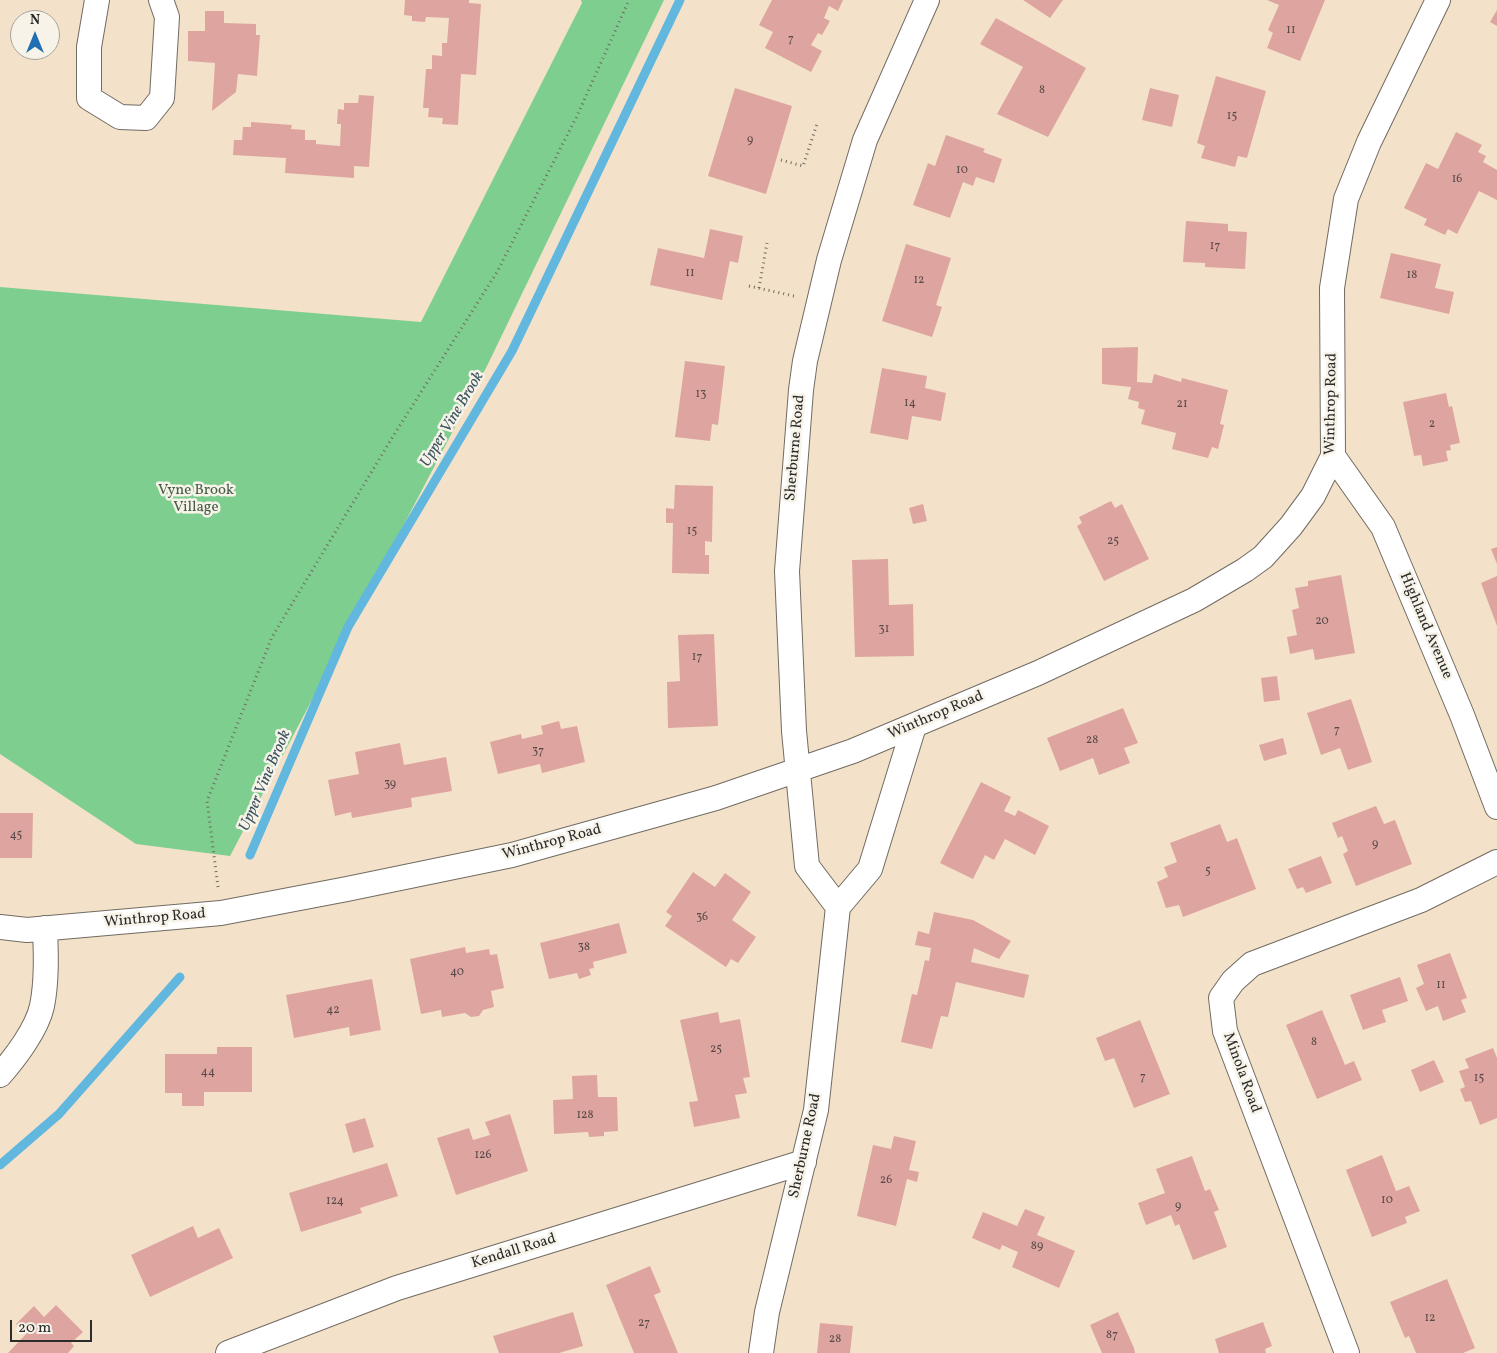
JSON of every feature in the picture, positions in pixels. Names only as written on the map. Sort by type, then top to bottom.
[{"type":"street","points":[[97,0],[89,47],[89,98],[120,117],[146,118],[162,98],[167,17],[161,0]]},
{"type":"street","name":"Sherburne Road","points":[[761,1353],[767,1312],[816,1110],[838,907],[807,866],[791,685],[787,571],[801,390],[805,361],[818,305],[865,140],[927,0]]},
{"type":"street","name":"Winthrop Road","points":[[0,927],[45,928],[221,913],[512,856],[716,798],[798,770],[914,726],[1038,673],[1194,600],[1245,570],[1263,557],[1291,526],[1314,496],[1334,456],[1332,288],[1346,199],[1369,142],[1438,0]]},
{"type":"street","name":"Highland Avenue","points":[[1334,456],[1383,527],[1462,715],[1497,807]]},
{"type":"street","points":[[838,907],[870,869],[914,726]]},
{"type":"street","name":"Minola Road","points":[[1347,1353],[1225,1031],[1221,998],[1233,981],[1252,964],[1420,900],[1497,862]]},
{"type":"street","points":[[0,1075],[21,1051],[42,1007],[46,954],[45,928]]},
{"type":"street","name":"Kendall Road","points":[[228,1353],[397,1288],[804,1162]]},
{"type":"path","points":[[221,913],[207,801],[272,637],[392,438],[497,272],[577,116],[629,0]]},
{"type":"path","points":[[781,160],[803,166],[817,124]]},
{"type":"path","points":[[758,288],[767,243]]},
{"type":"path","points":[[749,286],[800,297],[818,305]]},
{"type":"green space","name":"Vyne Brook Village","points":[[581,0],[664,0],[487,366],[230,856],[136,844],[0,754],[0,287],[421,322],[582,3]]},
{"type":"building","points":[[405,0],[469,0],[469,3],[481,4],[476,75],[461,74],[458,125],[442,124],[443,118],[428,117],[429,108],[423,108],[426,69],[432,69],[432,55],[442,56],[442,43],[447,43],[449,18],[426,17],[425,22],[412,21],[412,16],[404,15]]},
{"type":"building","points":[[772,0],[843,0],[838,11],[829,6],[824,18],[830,21],[822,35],[818,33],[811,45],[822,51],[811,72],[765,48],[773,32],[759,25]]},
{"type":"building","points":[[1023,0],[1063,0],[1050,18]]},
{"type":"building","points":[[1267,0],[1325,0],[1300,61],[1267,48],[1273,33],[1268,30],[1279,5]]},
{"type":"building","points":[[1497,10],[1497,26],[1490,22]]},
{"type":"building","points":[[205,11],[224,11],[224,23],[256,24],[256,35],[260,35],[257,76],[238,74],[236,92],[212,111],[215,63],[188,61],[188,31],[205,31]]},
{"type":"building","points":[[996,18],[1086,68],[1048,137],[997,114],[1023,67],[980,44]]},
{"type":"building","points":[[1216,76],[1266,91],[1247,158],[1238,156],[1235,167],[1201,158],[1205,146],[1197,143]]},
{"type":"building","points":[[735,88],[792,106],[766,194],[708,176]]},
{"type":"building","points":[[1150,88],[1179,95],[1172,127],[1142,120]]},
{"type":"building","points":[[359,95],[374,96],[369,167],[354,166],[354,178],[285,173],[286,158],[233,155],[234,140],[242,140],[243,127],[251,127],[251,122],[292,125],[291,129],[305,130],[305,140],[316,140],[316,144],[340,146],[341,124],[337,124],[338,109],[344,110],[344,103],[358,103]]},
{"type":"building","points":[[1456,132],[1482,145],[1478,152],[1486,156],[1483,162],[1497,170],[1497,200],[1479,191],[1457,234],[1448,229],[1445,235],[1424,225],[1427,219],[1404,208],[1426,163],[1438,169]]},
{"type":"building","points":[[946,135],[985,149],[983,152],[1002,159],[994,183],[976,177],[973,186],[963,182],[950,218],[913,205],[928,163],[935,166]]},
{"type":"building","points":[[1186,221],[1228,224],[1228,231],[1247,232],[1245,269],[1205,267],[1205,263],[1183,262]]},
{"type":"building","points":[[710,229],[743,236],[738,263],[730,261],[722,300],[650,285],[658,248],[704,258]]},
{"type":"building","points":[[906,244],[951,258],[936,305],[942,307],[932,337],[882,321]]},
{"type":"building","points":[[1391,253],[1441,264],[1435,288],[1454,292],[1449,314],[1380,298]]},
{"type":"building","points":[[1138,347],[1137,382],[1152,383],[1154,374],[1181,382],[1182,378],[1228,390],[1220,424],[1224,425],[1218,449],[1212,447],[1208,458],[1172,449],[1176,433],[1141,424],[1145,410],[1138,408],[1139,402],[1128,399],[1131,387],[1102,384],[1102,348]]},
{"type":"building","points":[[685,361],[725,366],[718,425],[712,424],[710,441],[675,437]]},
{"type":"building","points":[[882,368],[927,376],[925,388],[946,393],[941,421],[912,416],[908,440],[870,433]]},
{"type":"building","points":[[1446,393],[1449,407],[1452,406],[1460,443],[1450,445],[1451,450],[1446,451],[1448,461],[1423,466],[1421,455],[1414,456],[1403,402]]},
{"type":"building","points":[[675,485],[713,486],[712,542],[705,541],[705,555],[709,555],[709,574],[672,573],[673,523],[666,523],[666,508],[674,509]]},
{"type":"building","points":[[1111,501],[1115,508],[1122,504],[1149,559],[1104,581],[1077,526],[1082,523],[1079,517]]},
{"type":"building","points":[[923,504],[927,521],[913,524],[909,508]]},
{"type":"building","points":[[1497,547],[1497,564],[1491,549]]},
{"type":"building","points":[[888,559],[889,605],[913,604],[914,656],[855,657],[852,560]]},
{"type":"building","points":[[1341,575],[1355,653],[1315,660],[1313,649],[1290,654],[1287,637],[1297,635],[1292,610],[1299,608],[1295,588],[1308,586],[1308,581]]},
{"type":"building","points":[[1497,576],[1497,626],[1481,583]]},
{"type":"building","points":[[714,634],[718,726],[668,728],[667,682],[680,681],[678,635]]},
{"type":"building","points":[[1277,676],[1280,700],[1264,702],[1261,678]]},
{"type":"building","points":[[1351,699],[1372,762],[1348,770],[1340,748],[1321,755],[1307,713]]},
{"type":"building","points":[[1123,708],[1138,743],[1124,748],[1130,763],[1099,775],[1093,758],[1060,771],[1047,738]]},
{"type":"building","points":[[559,721],[561,729],[577,726],[585,762],[542,773],[540,764],[498,774],[490,742],[521,734],[522,739],[543,734],[541,726]]},
{"type":"building","points":[[1283,738],[1287,754],[1264,761],[1259,745]]},
{"type":"building","points":[[400,743],[404,765],[446,757],[452,791],[411,798],[412,807],[352,818],[351,812],[335,816],[328,780],[359,774],[355,752]]},
{"type":"building","points":[[981,782],[1011,797],[1004,811],[1015,816],[1018,810],[1049,826],[1035,855],[1005,839],[994,860],[985,855],[973,879],[940,863]]},
{"type":"building","points":[[1376,806],[1384,824],[1395,820],[1412,864],[1356,886],[1343,854],[1348,851],[1342,836],[1338,838],[1332,823]]},
{"type":"building","points":[[0,813],[33,813],[32,858],[0,858]]},
{"type":"building","points":[[1220,824],[1227,842],[1237,838],[1256,889],[1183,917],[1179,905],[1166,908],[1157,882],[1168,877],[1164,867],[1177,862],[1170,843]]},
{"type":"building","points":[[1321,856],[1332,883],[1306,893],[1303,887],[1297,889],[1288,869]]},
{"type":"building","points":[[693,872],[715,887],[725,873],[751,892],[732,920],[756,937],[738,963],[731,959],[726,967],[665,926],[672,916],[666,912]]},
{"type":"building","points":[[934,912],[973,920],[1011,941],[999,959],[974,948],[971,962],[1029,975],[1024,998],[956,982],[948,1017],[941,1016],[932,1049],[901,1042],[912,994],[917,995],[925,960],[929,961],[931,948],[915,945],[918,931],[929,934]]},
{"type":"building","points":[[619,923],[627,953],[593,962],[594,968],[589,969],[591,975],[579,979],[577,973],[549,979],[540,943]]},
{"type":"building","points":[[465,947],[466,953],[489,949],[490,955],[497,954],[504,988],[491,991],[494,1007],[483,1010],[479,1016],[471,1017],[465,1013],[442,1017],[441,1010],[421,1014],[410,959]]},
{"type":"building","points":[[1450,953],[1467,998],[1461,1000],[1466,1012],[1443,1021],[1438,1006],[1426,1011],[1416,988],[1424,984],[1417,965]]},
{"type":"building","points":[[1400,977],[1408,1001],[1382,1010],[1386,1022],[1363,1030],[1350,995]]},
{"type":"building","points":[[372,979],[381,1030],[350,1036],[349,1027],[294,1038],[286,995]]},
{"type":"building","points":[[1322,1010],[1345,1065],[1354,1061],[1362,1080],[1317,1099],[1286,1025]]},
{"type":"building","points":[[718,1012],[720,1023],[740,1019],[750,1077],[743,1078],[747,1093],[735,1095],[740,1118],[694,1127],[689,1102],[698,1101],[680,1020]]},
{"type":"building","points":[[1140,1020],[1170,1094],[1134,1108],[1114,1058],[1105,1061],[1096,1038]]},
{"type":"building","points":[[217,1047],[252,1047],[252,1092],[204,1092],[204,1106],[182,1106],[182,1093],[165,1093],[165,1054],[217,1054]]},
{"type":"building","points":[[1493,1048],[1497,1058],[1497,1118],[1480,1125],[1471,1101],[1465,1102],[1460,1089],[1465,1087],[1459,1071],[1469,1068],[1465,1059]]},
{"type":"building","points":[[1434,1060],[1444,1082],[1420,1092],[1411,1070]]},
{"type":"building","points":[[597,1075],[598,1097],[617,1097],[618,1131],[604,1132],[604,1136],[589,1137],[588,1132],[554,1134],[553,1100],[573,1099],[572,1076]]},
{"type":"building","points":[[510,1114],[528,1171],[456,1195],[437,1138],[469,1128],[473,1140],[490,1135],[485,1122]]},
{"type":"building","points":[[365,1118],[374,1147],[353,1153],[345,1124]]},
{"type":"building","points":[[894,1136],[916,1141],[909,1170],[919,1172],[917,1182],[907,1179],[896,1226],[857,1216],[873,1145],[891,1149]]},
{"type":"building","points":[[1382,1155],[1396,1191],[1409,1186],[1420,1211],[1405,1217],[1407,1223],[1372,1237],[1346,1170]]},
{"type":"building","points":[[1192,1156],[1205,1191],[1210,1189],[1219,1210],[1214,1212],[1227,1247],[1193,1260],[1179,1224],[1175,1226],[1171,1215],[1146,1225],[1138,1203],[1165,1193],[1156,1169]]},
{"type":"building","points":[[387,1163],[398,1196],[360,1208],[362,1213],[301,1232],[289,1193]]},
{"type":"building","points":[[1025,1209],[1045,1217],[1037,1235],[1075,1251],[1059,1288],[1012,1267],[1018,1252],[1002,1245],[1000,1250],[972,1238],[983,1212],[1017,1226]]},
{"type":"building","points":[[193,1226],[198,1238],[219,1228],[233,1258],[150,1297],[131,1255]]},
{"type":"building","points":[[650,1266],[661,1292],[654,1295],[678,1353],[634,1353],[606,1285]]},
{"type":"building","points":[[1447,1279],[1475,1348],[1463,1353],[1416,1353],[1409,1336],[1405,1338],[1390,1302]]},
{"type":"building","points":[[56,1305],[83,1332],[71,1343],[74,1346],[68,1353],[8,1353],[26,1334],[16,1324],[34,1306],[44,1317]]},
{"type":"building","points":[[573,1312],[583,1346],[559,1353],[499,1353],[493,1336]]},
{"type":"building","points":[[1118,1312],[1135,1353],[1102,1353],[1090,1325]]},
{"type":"building","points":[[1263,1322],[1272,1346],[1265,1349],[1266,1353],[1219,1353],[1215,1339]]},
{"type":"building","points":[[820,1323],[853,1326],[850,1353],[817,1353]]},
{"type":"waterway","name":"Upper Vine Brook","points":[[250,855],[348,627],[512,351],[680,0]]},
{"type":"waterway","name":"Upper Vine Brook","points":[[0,1165],[59,1114],[180,977]]}]
